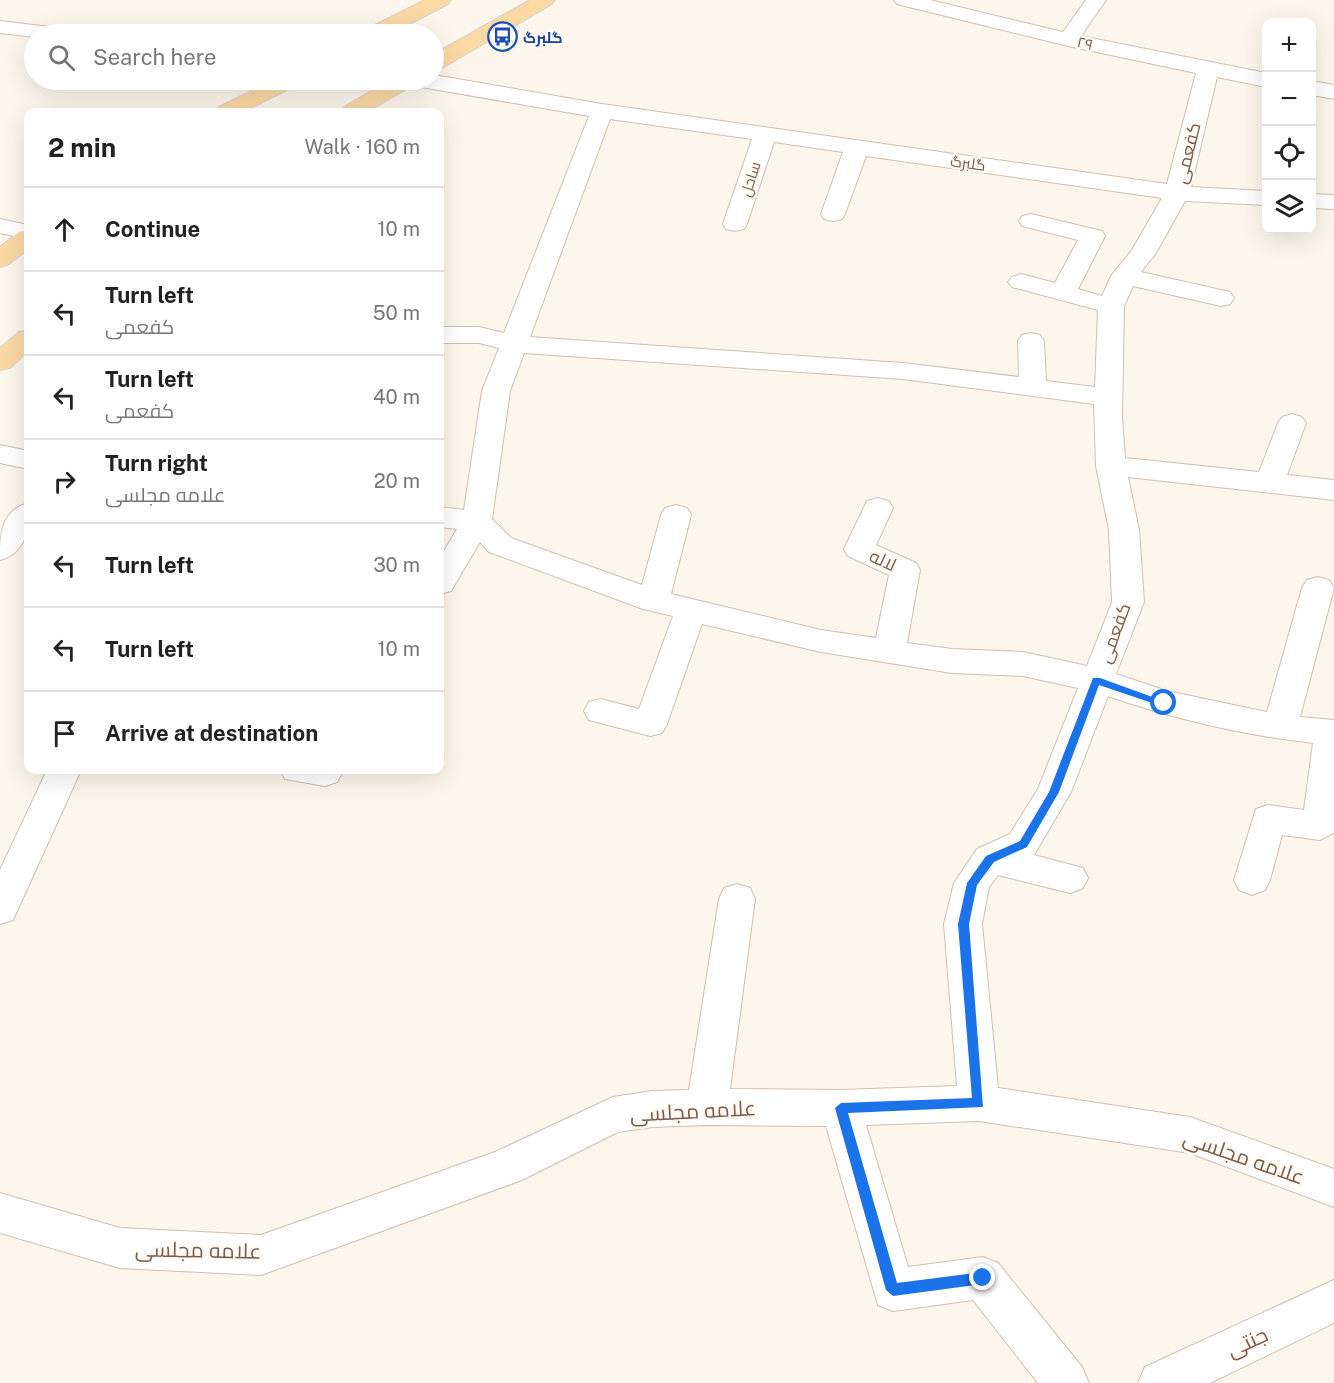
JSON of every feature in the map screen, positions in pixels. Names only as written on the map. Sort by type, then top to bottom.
[{"type":"main road","points":[[394,24],[441,0]]},
{"type":"main road","points":[[444,57],[545,0]]},
{"type":"main road","points":[[235,108],[270,90]]},
{"type":"main road","points":[[359,108],[388,90]]},
{"type":"main road","points":[[0,259],[24,240]]},
{"type":"main road","points":[[0,362],[24,341]]},
{"type":"street","name":"۲۹","points":[[904,0],[1068,40],[1262,79]]},
{"type":"street","points":[[1068,40],[1096,0]]},
{"type":"street","points":[[0,27],[24,30]]},
{"type":"street","name":"کفعمی","points":[[979,1103],[963,924],[972,883],[990,859],[1023,844],[1054,792],[1128,602],[1124,530],[1111,466],[1109,397],[1111,306],[1124,276],[1143,253],[1177,193],[1208,69]]},
{"type":"street","name":"گلبرگ","points":[[444,84],[602,111],[1177,193],[1262,198]]},
{"type":"street","points":[[1316,89],[1334,92]]},
{"type":"street","points":[[444,576],[477,521],[496,391],[602,111]]},
{"type":"street","name":"ساحل","points":[[735,224],[765,134]]},
{"type":"street","points":[[833,214],[857,147]]},
{"type":"street","points":[[1316,201],[1334,202]]},
{"type":"street","points":[[1031,221],[1093,236],[1063,293]]},
{"type":"street","points":[[0,226],[24,231]]},
{"type":"street","points":[[1124,276],[1221,298]]},
{"type":"street","points":[[1021,282],[1111,306]]},
{"type":"street","points":[[444,335],[479,335],[514,344],[903,371],[1109,397]]},
{"type":"street","points":[[1031,341],[1033,387]]},
{"type":"street","points":[[1270,483],[1292,423]]},
{"type":"street","points":[[0,454],[24,459]]},
{"type":"street","points":[[1111,466],[1334,490]]},
{"type":"street","name":"لاله","points":[[878,508],[859,549],[905,570],[889,651]]},
{"type":"street","points":[[654,601],[676,515]]},
{"type":"street","points":[[444,517],[477,521],[500,545],[654,601],[691,610],[821,641],[952,661],[1023,664],[1096,680],[1164,703],[1280,727],[1332,733],[1320,825],[1268,819],[1252,880]]},
{"type":"street","points":[[0,550],[24,518]]},
{"type":"street","points":[[1280,727],[1318,588]]},
{"type":"street","points":[[601,711],[650,724],[691,610]]},
{"type":"street","points":[[0,909],[62,774]]},
{"type":"street","points":[[990,859],[1070,878]]},
{"type":"street","points":[[706,1107],[737,899]]},
{"type":"street","name":"علامه مجلسی","points":[[0,1212],[120,1248],[261,1255],[507,1167],[614,1115],[652,1109],[706,1107],[841,1108],[979,1103],[1190,1136],[1334,1188]]},
{"type":"street","points":[[841,1108],[893,1290],[983,1278],[1066,1383]]},
{"type":"street","name":"جنتی","points":[[1161,1383],[1334,1301]]},
{"type":"place","name":"گلبرگ","points":[[502,37]]},
{"type":"route","points":[[983,1278],[893,1290],[841,1108],[979,1103],[963,924],[972,883],[990,859],[1023,844],[1054,792],[1096,680],[1164,703]]}]
